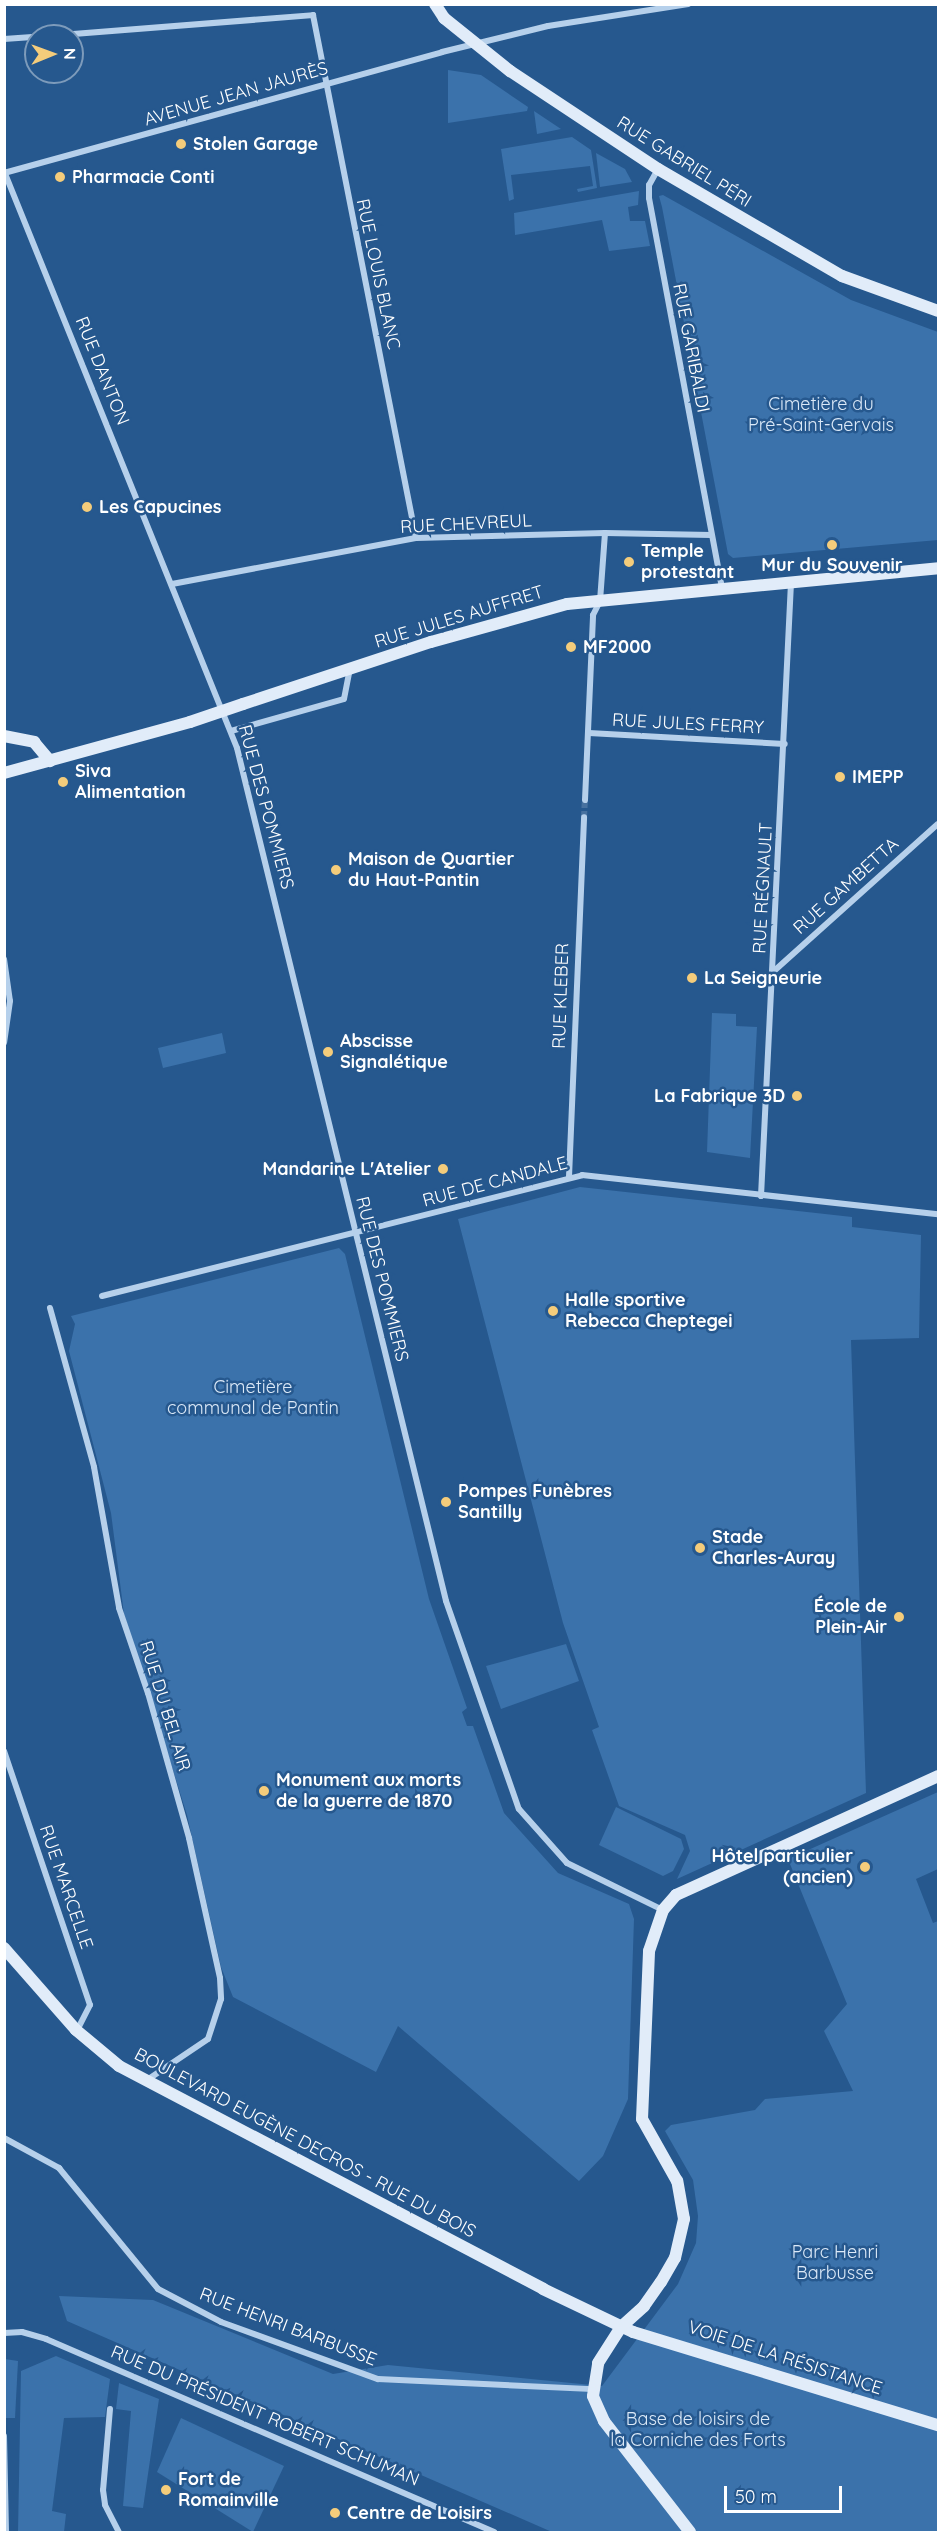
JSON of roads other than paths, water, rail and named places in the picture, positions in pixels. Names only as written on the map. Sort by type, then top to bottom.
[{"type":"street","name":"RUE GABRIEL PÉRI","points":[[435,4],[444,18],[475,44],[658,169],[842,276],[939,311]]},
{"type":"street","name":"AVENUE JEAN JAURÈS","points":[[5,172],[475,44],[548,27],[688,4]]},
{"type":"street","name":"RUE LOUIS BLANC","points":[[84,33],[313,15],[324,85],[416,538]]},
{"type":"street","points":[[4,39],[24,38]]},
{"type":"street","name":"RUE GARIBALDI","points":[[658,169],[649,185],[649,198],[711,535]]},
{"type":"street","name":"RUE DANTON","points":[[5,172],[172,584]]},
{"type":"street","points":[[585,800],[593,615],[600,601],[605,532]]},
{"type":"street","name":"RUE CHEVREUL","points":[[172,584],[416,538],[605,532],[711,535]]},
{"type":"street","points":[[711,535],[722,588]]},
{"type":"street","name":"RUE JULES AUFFRET","points":[[4,773],[190,722],[527,612],[600,601],[939,568]]},
{"type":"street","name":"RUE RÉGNAULT","points":[[761,1196],[774,971],[791,582]]},
{"type":"street","name":"RUE DES POMMIERS","points":[[172,584],[231,731],[446,1601],[519,1809],[567,1863],[663,1910]]},
{"type":"street","points":[[231,731],[344,699],[350,669]]},
{"type":"street","name":"RUE JULES FERRY","points":[[589,733],[785,744]]},
{"type":"street","points":[[4,735],[34,741],[50,762]]},
{"type":"street","name":"RUE KLEBER","points":[[569,1177],[584,817]]},
{"type":"street","name":"RUE GAMBETTA","points":[[774,971],[939,824]]},
{"type":"street","points":[[4,959],[10,1001],[4,1042]]},
{"type":"street","name":"RUE DE CANDALE","points":[[102,1296],[582,1175],[939,1214]]},
{"type":"street","name":"RUE DU BEL AIR","points":[[50,1308],[94,1467],[119,1608],[151,1703],[189,1838],[220,1978],[217,2023],[208,2039],[147,2080]]},
{"type":"street","name":"RUE MARCELLE","points":[[4,1751],[90,2005],[76,2030]]},
{"type":"street","points":[[690,2532],[604,2421],[593,2389],[598,2362],[621,2327],[644,2306],[675,2258],[684,2219],[677,2181],[642,2119],[648,1951],[663,1910],[676,1895],[939,1776]]},
{"type":"street","name":"BOULEVARD EUGÈNE DECROS - RUE DU BOIS","points":[[4,1948],[76,2030],[119,2066],[621,2327]]},
{"type":"street","name":"RUE HENRI BARBUSSE","points":[[4,2138],[59,2168],[158,2289],[221,2322],[378,2379],[593,2389]]},
{"type":"street","name":"VOIE DE LA RÉSISTANCE","points":[[621,2327],[939,2425]]},
{"type":"street","name":"RUE DU PRÉSIDENT ROBERT SCHUMAN","points":[[4,2333],[22,2332],[46,2339],[494,2532]]},
{"type":"street","points":[[110,2409],[103,2490],[105,2505],[119,2532]]},
{"type":"street","points":[[4,2436],[6,2532]]},
{"type":"tunnel","points":[[584,817],[585,800]]},
{"type":"place","name":"Stolen Garage","points":[[181,144]]},
{"type":"place","name":"Pharmacie Conti","points":[[60,177]]},
{"type":"place","name":"Les Capucines","points":[[87,507]]},
{"type":"place","name":"Mur du Souvenir","points":[[832,545]]},
{"type":"place","name":"Temple protestant","points":[[629,562]]},
{"type":"place","name":"MF2000","points":[[571,647]]},
{"type":"place","name":"IMEPP","points":[[840,777]]},
{"type":"place","name":"Siva Alimentation","points":[[63,782]]},
{"type":"place","name":"Maison de Quartier du Haut-Pantin","points":[[336,870]]},
{"type":"place","name":"La Seigneurie","points":[[692,978]]},
{"type":"place","name":"Abscisse Signalétique","points":[[328,1052]]},
{"type":"place","name":"La Fabrique 3D","points":[[797,1096]]},
{"type":"place","name":"Mandarine L'Atelier","points":[[443,1169]]},
{"type":"place","name":"Halle sportive Rebecca Cheptegei","points":[[553,1311]]},
{"type":"place","name":"Pompes Funèbres Santilly","points":[[446,1502]]},
{"type":"place","name":"Stade Charles-Auray","points":[[700,1548]]},
{"type":"place","name":"École de Plein-Air","points":[[899,1617]]},
{"type":"place","name":"Monument aux morts de la guerre de 1870","points":[[264,1791]]},
{"type":"place","name":"Hôtel particulier (ancien)","points":[[865,1867]]},
{"type":"place","name":"Fort de Romainville","points":[[166,2490]]},
{"type":"place","name":"Centre de Loisirs","points":[[335,2513]]},
{"type":"park label","name":"Cimetière du Pré-Saint-Gervais","points":[[821,415]]},
{"type":"park label","name":"Cimetière communal de Pantin","points":[[253,1398]]},
{"type":"park label","name":"Parc Henri Barbusse","points":[[835,2263]]},
{"type":"park label","name":"Base de loisirs de la Corniche des Forts","points":[[698,2430]]}]
